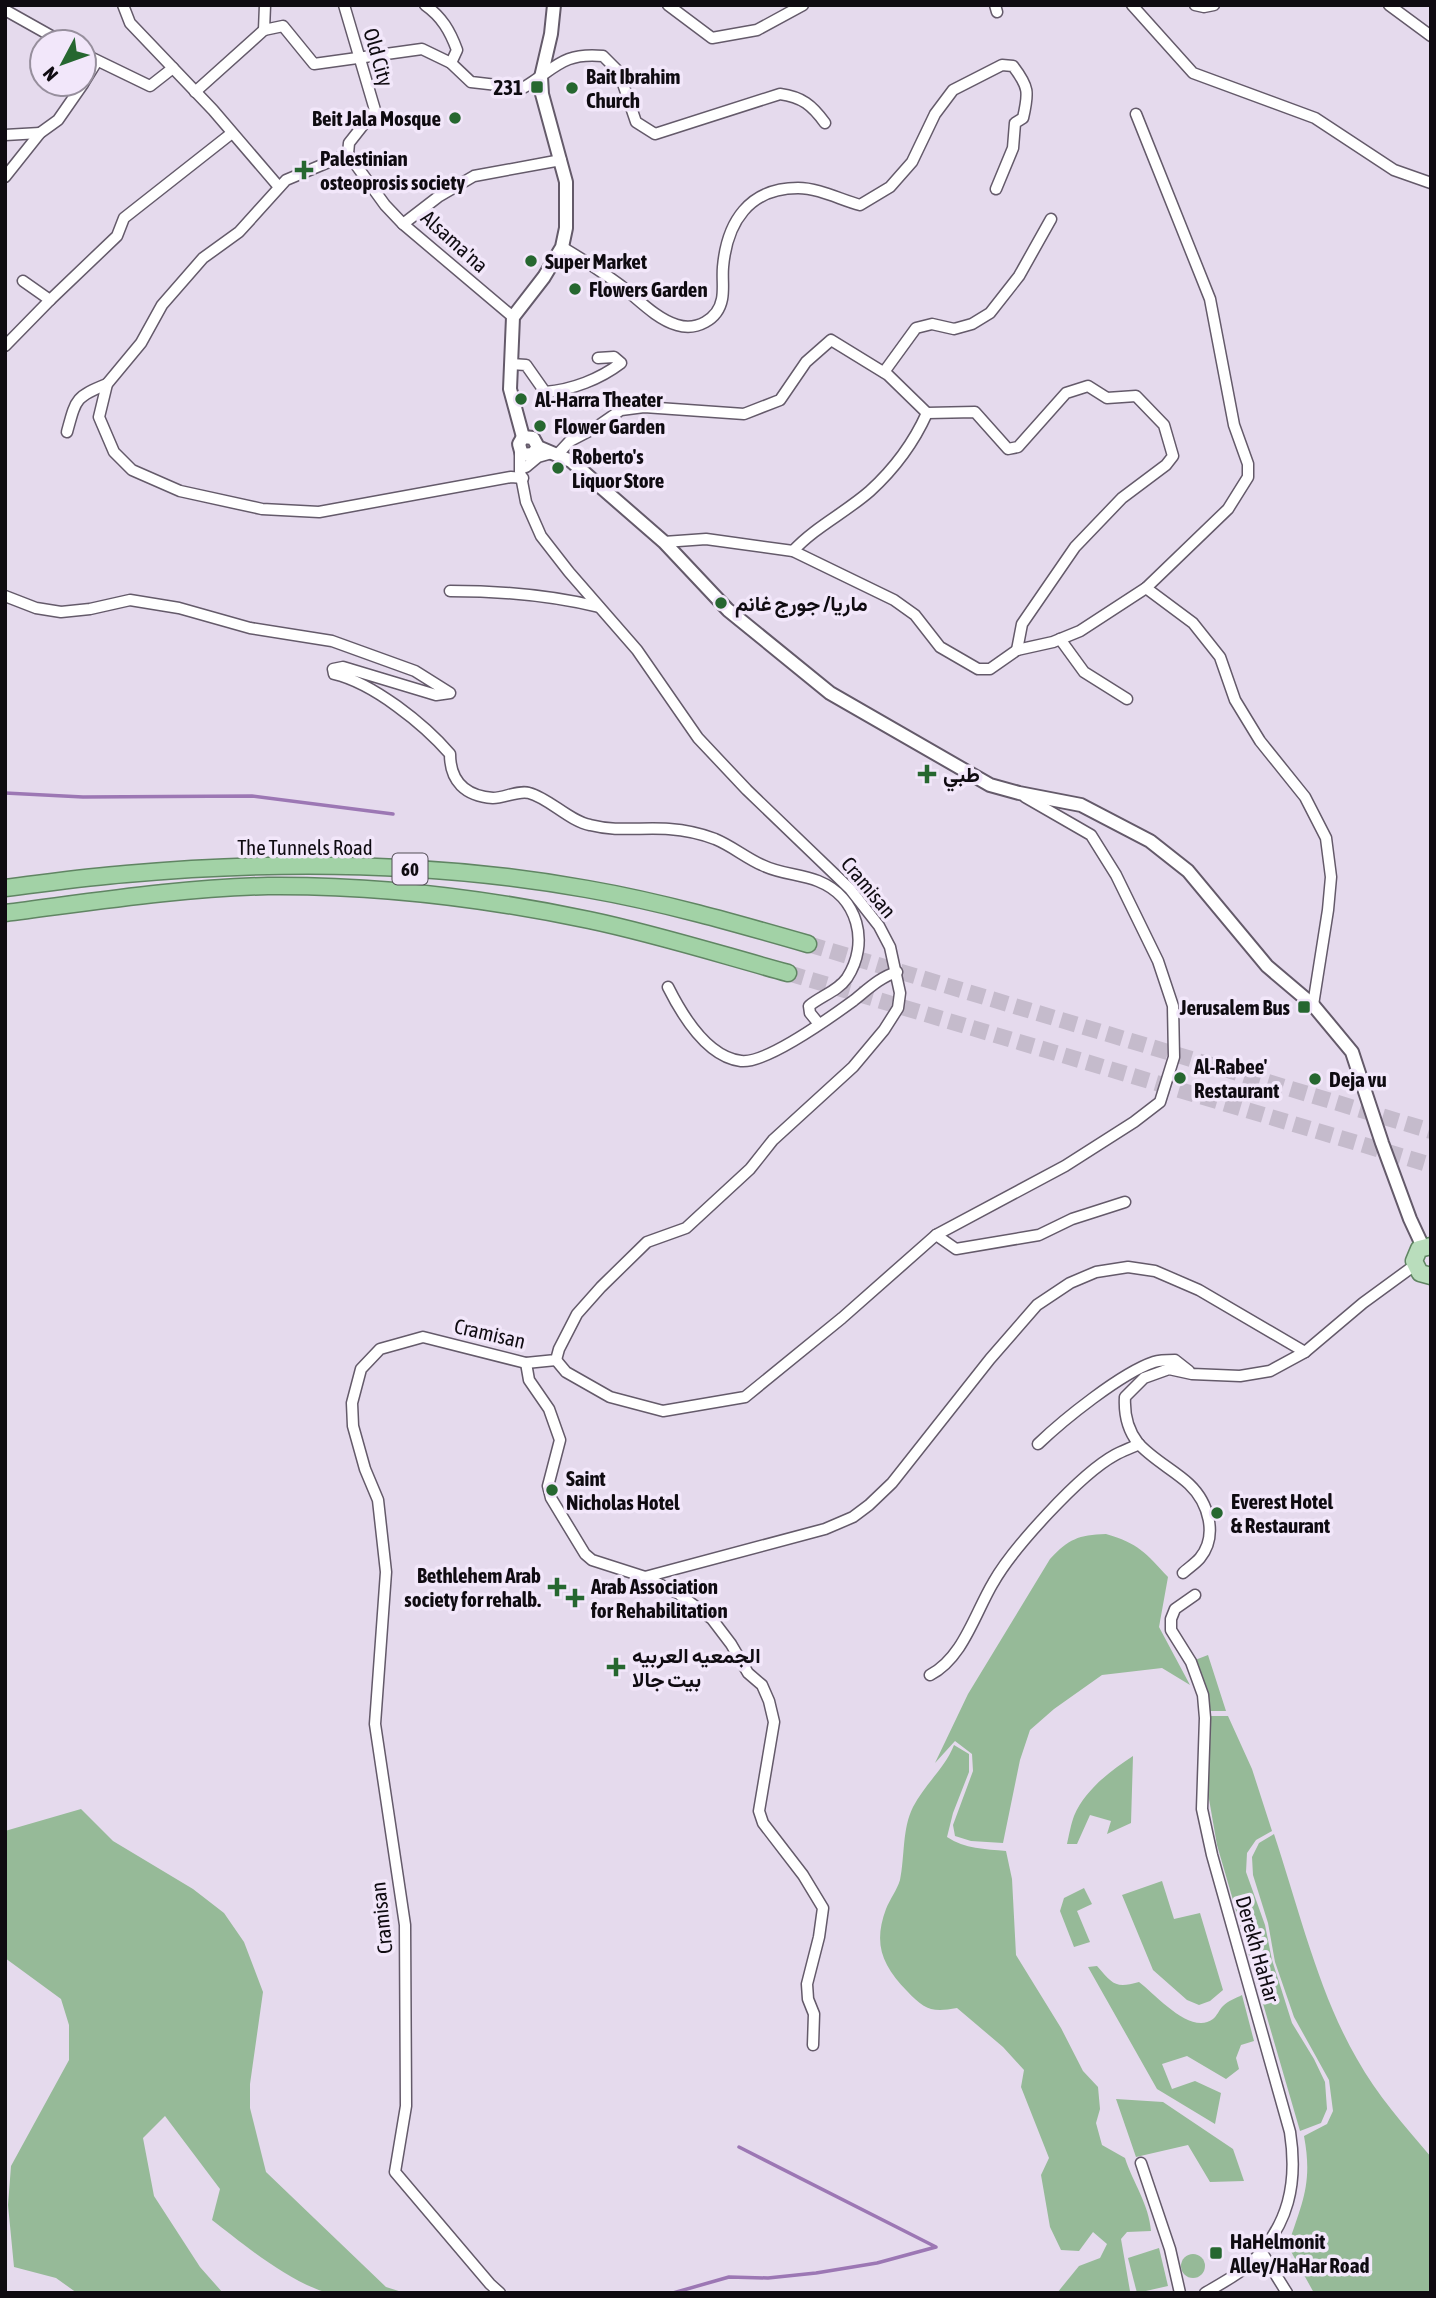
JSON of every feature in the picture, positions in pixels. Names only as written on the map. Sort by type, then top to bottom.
[{"type":"highway","name":"The Tunnels Road","points":[[5,888],[126,874],[212,868],[287,865],[428,870],[497,876],[586,889],[719,918],[808,944]]},
{"type":"highway","name":"The Tunnels Road","points":[[5,913],[140,895],[207,890],[292,887],[394,891],[450,897],[590,920],[788,972]]},
{"type":"main road","points":[[1427,1246],[1415,1257],[1415,1265],[1420,1273],[1431,1276]]},
{"type":"street","points":[[123,5],[130,23],[279,187]]},
{"type":"street","points":[[264,30],[265,5]]},
{"type":"street","name":"Old City","points":[[344,5],[375,110],[349,143],[348,154]]},
{"type":"street","points":[[425,5],[437,13],[450,31],[457,50],[451,63]]},
{"type":"street","points":[[403,224],[385,205],[348,154],[286,180],[269,202],[239,232],[203,258],[162,305],[142,343],[107,384],[99,417],[114,452],[132,470],[180,491],[262,509],[319,512],[511,477],[523,478],[533,438],[523,437],[510,389],[513,317],[544,277],[562,247],[566,229],[566,182],[542,94],[541,77],[551,34],[554,5]]},
{"type":"street","points":[[668,5],[712,38],[757,30],[803,5]]},
{"type":"street","points":[[1132,5],[1193,74],[1315,118],[1394,170],[1431,183]]},
{"type":"street","points":[[1195,5],[1214,5]]},
{"type":"street","points":[[1389,5],[1431,36]]},
{"type":"street","points":[[5,10],[37,28]]},
{"type":"street","points":[[195,92],[264,30],[283,26],[314,64],[422,49],[451,63],[471,82],[523,88],[563,60],[582,54],[603,55],[619,72],[636,122],[655,134],[780,94],[797,96],[813,106],[825,122]]},
{"type":"street","points":[[98,61],[150,86],[173,68]]},
{"type":"street","points":[[562,247],[591,264],[674,324],[698,326],[715,314],[722,300],[723,267],[728,237],[739,214],[759,197],[777,190],[801,188],[860,205],[875,198],[890,187],[912,162],[935,114],[953,90],[1002,65],[1013,66],[1025,82],[1028,94],[1023,118],[1015,123],[1013,148],[996,189]]},
{"type":"street","points":[[5,177],[40,133],[58,120],[73,98]]},
{"type":"street","points":[[664,542],[706,539],[793,551],[894,600],[915,615],[940,648],[978,670],[990,669],[1017,650],[1080,631],[1146,588],[1227,509],[1248,477],[1248,464],[1234,425],[1210,299],[1136,114]]},
{"type":"street","points":[[5,135],[40,133]]},
{"type":"street","points":[[5,346],[117,236],[124,218],[232,133]]},
{"type":"street","name":"Alsama'na","points":[[513,317],[403,224],[438,197],[474,176],[561,160]]},
{"type":"street","points":[[884,372],[916,328],[932,324],[954,329],[972,324],[990,313],[1019,276],[1051,219]]},
{"type":"street","points":[[23,281],[50,300]]},
{"type":"street","points":[[526,467],[538,457],[555,454],[570,441],[621,410],[644,407],[744,414],[780,400],[806,362],[831,340],[884,372],[927,413],[975,412],[1008,449],[1018,447],[1066,393],[1088,386],[1107,398],[1136,396],[1164,425],[1173,456],[1166,466],[1122,498],[1075,547],[1022,624],[1017,650]]},
{"type":"street","points":[[511,364],[526,365],[545,392],[564,390],[621,363],[614,357],[598,358]]},
{"type":"street","points":[[67,432],[78,398],[107,384]]},
{"type":"street","points":[[793,551],[804,539],[869,491],[918,434],[927,413]]},
{"type":"street","points":[[531,451],[555,454],[571,461],[664,542],[728,610],[830,694],[990,785],[1081,805],[1150,841],[1188,871],[1266,966],[1313,1004],[1352,1052],[1410,1219],[1427,1246]]},
{"type":"street","name":"Cramisan","points":[[500,2293],[395,2172],[406,2106],[405,1925],[375,1724],[386,1572],[378,1500],[365,1469],[353,1426],[352,1403],[361,1369],[380,1349],[423,1337],[526,1363],[556,1360],[578,1314],[624,1263],[646,1242],[686,1228],[750,1169],[773,1140],[853,1067],[884,1030],[898,1008],[900,993],[890,947],[879,926],[850,889],[747,790],[698,738],[637,650],[541,536],[526,502],[520,471],[531,451]]},
{"type":"street","points":[[1146,588],[1193,623],[1220,657],[1235,700],[1260,741],[1305,797],[1326,838],[1331,877],[1313,1004]]},
{"type":"street","points":[[450,591],[508,592],[577,601],[601,607]]},
{"type":"street","points":[[5,596],[36,608],[61,612],[90,610],[130,600],[179,608],[250,628],[332,641],[415,671],[450,693],[436,695],[358,670],[333,668],[334,674],[347,677],[384,698],[439,741],[450,754],[450,769],[456,781],[468,791],[492,798],[528,792],[586,825],[616,830],[669,829],[715,839],[763,866],[818,881],[844,900],[859,929],[860,944],[846,979],[832,992],[819,997],[809,1006],[810,1013],[819,1024]]},
{"type":"street","points":[[1060,639],[1084,672],[1127,699]]},
{"type":"street","points":[[556,1360],[566,1372],[610,1397],[663,1411],[745,1397],[842,1318],[936,1235],[1065,1166],[1160,1102],[1174,1057],[1173,1006],[1158,961],[1116,875],[1091,835],[1018,793]]},
{"type":"street","points":[[668,987],[687,1019],[704,1040],[715,1050],[740,1061],[769,1054],[819,1024],[882,978],[897,972]]},
{"type":"street","points":[[936,1235],[956,1250],[1039,1236],[1072,1219],[1125,1202]]},
{"type":"street","points":[[1183,1573],[1200,1558],[1210,1536],[1207,1512],[1191,1486],[1139,1444],[1130,1430],[1124,1412],[1125,1397],[1144,1378],[1169,1369],[1192,1374],[1240,1377],[1270,1371],[1304,1352],[1372,1296],[1415,1265]]},
{"type":"street","points":[[645,1577],[825,1529],[853,1517],[892,1482],[990,1359],[1037,1305],[1070,1283],[1096,1272],[1128,1267],[1155,1271],[1199,1290],[1304,1352]]},
{"type":"street","points":[[1038,1444],[1114,1384],[1154,1362],[1175,1360],[1192,1374]]},
{"type":"street","points":[[526,1363],[529,1380],[549,1409],[560,1440],[548,1486],[560,1515],[592,1560],[645,1577],[679,1594],[712,1619],[748,1673],[762,1685],[769,1701],[774,1722],[759,1811],[763,1823],[803,1875],[823,1908],[807,1984],[808,1999],[814,2014],[813,2045]]},
{"type":"street","points":[[930,1675],[940,1670],[956,1653],[994,1580],[1026,1538],[1088,1476],[1113,1456],[1139,1444]]},
{"type":"street","name":"Derekh HaHar","points":[[1195,1595],[1175,1609],[1171,1630],[1191,1662],[1203,1695],[1205,1718],[1202,1809],[1205,1831],[1290,2132],[1294,2158],[1290,2199],[1283,2217],[1261,2251],[1250,2264],[1205,2293]]},
{"type":"street","points":[[1140,2162],[1170,2249],[1180,2293]]},
{"type":"street","points":[[1261,2251],[1287,2293]]},
{"type":"green space","points":[[1106,1534],[1141,1550],[1168,1577],[1159,1627],[1190,1685],[1162,1668],[1102,1675],[1054,1709],[1030,1730],[1020,1760],[1003,1843],[971,1841],[955,1836],[953,1825],[973,1771],[972,1754],[955,1741],[935,1763],[968,1694],[1050,1559],[1075,1539]]},
{"type":"green space","points":[[1208,1655],[1226,1711],[1209,1711],[1195,1660]]},
{"type":"green space","points":[[1208,1716],[1228,1716],[1252,1769],[1272,1831],[1256,1840],[1247,1853],[1246,1872],[1265,1925],[1272,1960],[1292,2023],[1325,2082],[1327,2109],[1321,2123],[1300,2131],[1217,1845],[1205,1776]]},
{"type":"green space","points":[[954,1745],[969,1754],[969,1772],[947,1837],[968,1846],[1006,1851],[1012,1879],[1016,1955],[1061,2028],[1083,2071],[1098,2087],[1100,2109],[1096,2123],[1102,2145],[1125,2158],[1150,2221],[1151,2231],[1127,2232],[1121,2239],[1130,2291],[1127,2293],[1057,2293],[1079,2266],[1100,2258],[1107,2244],[1093,2232],[1079,2251],[1061,2250],[1050,2227],[1041,2175],[1049,2158],[1021,2087],[1024,2070],[1003,2047],[957,2008],[934,2010],[918,2002],[891,1972],[882,1953],[882,1922],[900,1880],[909,1815]]},
{"type":"green space","points":[[1133,1756],[1131,1823],[1107,1834],[1111,1821],[1090,1815],[1077,1844],[1067,1844],[1074,1816],[1091,1790]]},
{"type":"green space","points":[[81,1809],[113,1841],[193,1889],[224,1913],[244,1942],[263,1992],[250,2084],[250,2108],[266,2172],[386,2287],[405,2293],[328,2293],[298,2280],[252,2251],[212,2220],[220,2189],[165,2116],[143,2138],[154,2196],[200,2267],[223,2293],[77,2293],[56,2278],[14,2267],[8,2205],[11,2166],[69,2060],[69,2025],[61,1999],[5,1958],[5,1831]]},
{"type":"green space","points":[[1274,1834],[1320,1978],[1344,2034],[1373,2085],[1431,2157],[1431,2293],[1314,2293],[1288,2246],[1302,2205],[1307,2180],[1304,2136],[1327,2124],[1333,2111],[1329,2080],[1294,2017],[1275,1962],[1268,1923],[1253,1875],[1252,1857],[1259,1843]]},
{"type":"green space","points":[[1162,1881],[1174,1919],[1200,1913],[1223,1990],[1210,2001],[1199,2005],[1187,2000],[1153,1970],[1122,1895]]},
{"type":"green space","points":[[1084,1888],[1092,1904],[1077,1911],[1090,1942],[1074,1947],[1060,1911],[1064,1898]]},
{"type":"green space","points":[[1097,1966],[1119,1985],[1139,1982],[1174,2012],[1195,2022],[1204,2023],[1213,2019],[1225,2004],[1242,1995],[1254,2041],[1241,2045],[1236,2058],[1239,2069],[1226,2079],[1187,2056],[1162,2064],[1172,2089],[1195,2081],[1221,2093],[1215,2124],[1157,2089],[1088,1967]]},
{"type":"green space","points":[[1116,2099],[1163,2102],[1233,2149],[1244,2181],[1210,2182],[1188,2145],[1136,2157]]},
{"type":"green space","points":[[1159,2248],[1168,2286],[1137,2293],[1128,2258]]},
{"type":"green space","points":[[1188,2254],[1198,2254],[1205,2261],[1205,2271],[1198,2278],[1188,2278],[1181,2271],[1181,2261]]},
{"type":"waterway","points":[[5,793],[83,797],[252,796],[393,814]]},
{"type":"waterway","points":[[673,2293],[729,2277],[768,2278],[816,2273],[877,2263],[936,2247],[739,2147]]},
{"type":"tunnel","points":[[808,944],[1431,1131]]},
{"type":"tunnel","points":[[788,973],[1431,1165]]},
{"type":"place","name":"231","points":[[537,87]]},
{"type":"place","name":"Bait Ibrahim Church","points":[[572,88]]},
{"type":"place","name":"Beit Jala Mosque","points":[[455,118]]},
{"type":"place","name":"Palestinian osteoprosis society","points":[[304,170]]},
{"type":"place","name":"Super Market","points":[[531,261]]},
{"type":"place","name":"Flowers Garden","points":[[575,289]]},
{"type":"place","name":"Al-Harra Theater","points":[[521,399]]},
{"type":"place","name":"Flower Garden","points":[[540,426]]},
{"type":"place","name":"Roberto's Liquor Store","points":[[558,468]]},
{"type":"place","name":"ماريا/ جورج غانم","points":[[721,603]]},
{"type":"place","name":"طبي","points":[[927,774]]},
{"type":"place","name":"Jerusalem Bus","points":[[1304,1007]]},
{"type":"place","name":"Al-Rabee' Restaurant","points":[[1180,1078]]},
{"type":"place","name":"Deja vu","points":[[1315,1079]]},
{"type":"place","name":"Saint Nicholas Hotel","points":[[552,1490]]},
{"type":"place","name":"Everest Hotel & Restaurant","points":[[1217,1513]]},
{"type":"place","name":"Bethlehem Arab society for rehalb.","points":[[557,1587]]},
{"type":"place","name":"Arab Association for Rehabilitation","points":[[575,1598]]},
{"type":"place","name":"الجمعيه العربيه بيت جالا","points":[[616,1667]]},
{"type":"place","name":"HaHelmonit Alley/HaHar Road","points":[[1216,2253]]}]
